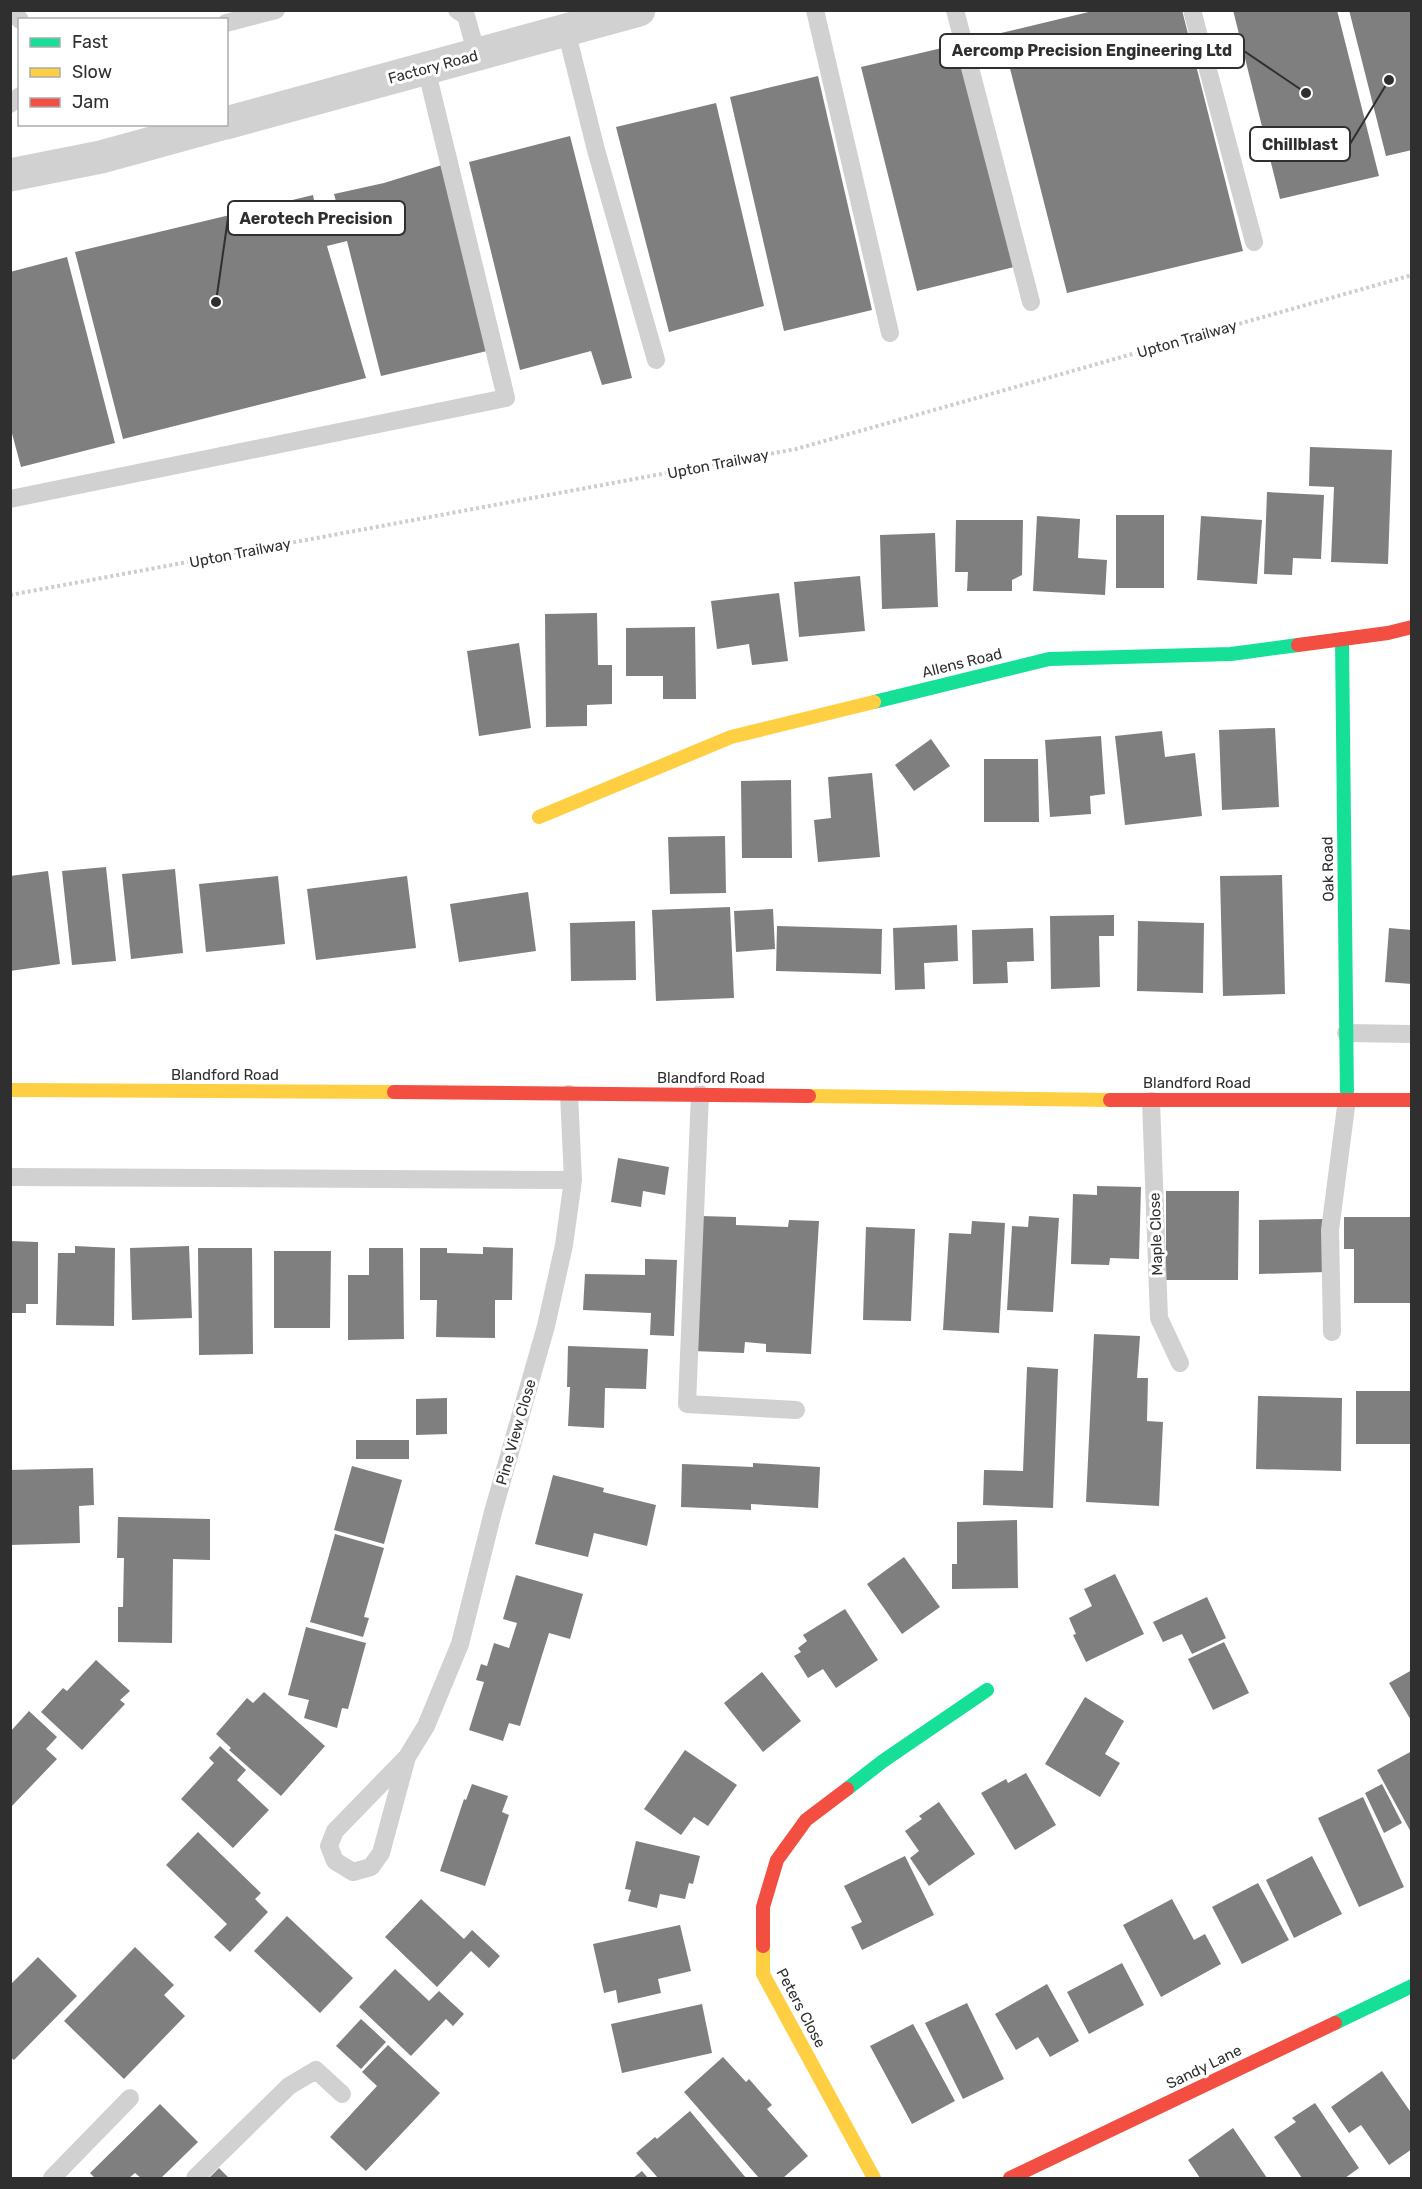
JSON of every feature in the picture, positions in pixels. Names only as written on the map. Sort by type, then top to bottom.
[{"type":"street","name":"Factory Road","points":[[228,122],[639,10]]},
{"type":"street","points":[[10,175],[101,157],[214,126]]},
{"type":"street","name":"Allens Road","points":[[539,817],[731,737],[1049,659],[1231,654],[1388,633],[1412,627]]},
{"type":"street","name":"Oak Road","points":[[1342,639],[1347,1098]]},
{"type":"street","name":"Blandford Road","points":[[10,1090],[700,1094],[1152,1101],[1347,1098],[1412,1100]]},
{"type":"street","name":"Peters Close","points":[[874,2178],[763,1974],[763,1906],[777,1860],[806,1820],[883,1761],[987,1690]]},
{"type":"street","name":"Sandy Lane","points":[[1010,2178],[1412,1986]]},
{"type":"lane","points":[[228,22],[276,10]]},
{"type":"lane","points":[[815,10],[890,333]]},
{"type":"lane","points":[[955,10],[1031,302]]},
{"type":"lane","points":[[1192,10],[1254,242]]},
{"type":"lane","points":[[462,13],[477,55]]},
{"type":"lane","points":[[566,30],[596,150],[656,360]]},
{"type":"lane","points":[[10,499],[506,398],[426,68]]},
{"type":"lane","points":[[1346,1033],[1412,1034]]},
{"type":"lane","name":"Pine View Close","points":[[407,1757],[381,1853],[371,1867],[353,1872],[335,1861],[329,1846],[335,1831],[407,1757],[426,1726],[460,1644],[493,1512],[546,1326],[564,1245],[573,1180],[569,1094]]},
{"type":"lane","points":[[700,1094],[687,1404],[796,1410]]},
{"type":"lane","points":[[1332,1332],[1330,1230],[1347,1098]]},
{"type":"lane","name":"Maple Close","points":[[1152,1101],[1159,1318],[1180,1363]]},
{"type":"lane","points":[[10,1177],[573,1180]]},
{"type":"lane","points":[[195,2178],[289,2086],[316,2070],[342,2094]]},
{"type":"lane","points":[[52,2178],[130,2098]]},
{"type":"path","name":"Upton Trailway","points":[[10,595],[796,449],[1412,275]]},
{"type":"building","points":[[1097,10],[1182,10],[1243,251],[1067,293],[1001,33]]},
{"type":"building","points":[[1233,10],[1337,10],[1379,176],[1280,199]]},
{"type":"building","points":[[1349,10],[1412,10],[1412,150],[1386,156]]},
{"type":"building","points":[[959,44],[1014,267],[917,291],[861,67]]},
{"type":"building","points":[[818,76],[872,310],[784,331],[730,97]]},
{"type":"building","points":[[716,103],[764,306],[669,332],[616,127]]},
{"type":"building","points":[[570,136],[632,378],[602,385],[591,351],[520,370],[469,162]]},
{"type":"building","points":[[442,165],[487,351],[381,376],[347,241],[327,246],[366,378],[123,439],[75,252],[313,195],[320,231],[342,224],[334,194],[384,183]]},
{"type":"building","points":[[67,257],[115,443],[21,467],[10,426],[10,272]]},
{"type":"building","points":[[1310,447],[1392,450],[1388,564],[1331,562],[1334,487],[1309,486]]},
{"type":"building","points":[[1267,492],[1324,495],[1321,559],[1293,558],[1292,575],[1264,574]]},
{"type":"building","points":[[1116,515],[1164,515],[1164,588],[1116,588]]},
{"type":"building","points":[[1037,516],[1080,519],[1078,558],[1107,560],[1105,595],[1033,591]]},
{"type":"building","points":[[1201,516],[1262,520],[1257,584],[1197,580]]},
{"type":"building","points":[[956,520],[1023,520],[1022,575],[1012,580],[1012,591],[967,591],[968,572],[955,572]]},
{"type":"building","points":[[935,533],[938,607],[882,609],[880,535]]},
{"type":"building","points":[[860,576],[865,631],[799,637],[794,582]]},
{"type":"building","points":[[779,593],[788,661],[752,665],[749,644],[717,649],[711,601]]},
{"type":"building","points":[[597,613],[598,665],[612,665],[612,704],[587,705],[587,726],[546,727],[545,614]]},
{"type":"building","points":[[695,627],[696,699],[663,699],[663,676],[626,676],[626,628]]},
{"type":"building","points":[[519,643],[531,728],[479,736],[467,651]]},
{"type":"building","points":[[1275,728],[1279,807],[1222,810],[1219,730]]},
{"type":"building","points":[[1162,731],[1165,757],[1195,753],[1202,816],[1125,825],[1115,736]]},
{"type":"building","points":[[1101,736],[1105,794],[1090,796],[1091,814],[1050,817],[1045,740]]},
{"type":"building","points":[[931,739],[950,766],[914,791],[895,765]]},
{"type":"building","points":[[984,759],[1038,759],[1039,822],[984,822]]},
{"type":"building","points":[[872,773],[880,857],[818,862],[814,820],[831,818],[828,777]]},
{"type":"building","points":[[791,780],[792,858],[742,858],[741,781]]},
{"type":"building","points":[[725,836],[726,893],[670,894],[668,837]]},
{"type":"building","points":[[106,867],[116,961],[72,965],[62,871]]},
{"type":"building","points":[[175,869],[183,953],[131,959],[122,874]]},
{"type":"building","points":[[48,871],[60,964],[10,971],[10,876]]},
{"type":"building","points":[[1282,875],[1285,994],[1223,996],[1220,876]]},
{"type":"building","points":[[278,876],[285,944],[206,952],[199,884]]},
{"type":"building","points":[[407,876],[416,948],[316,960],[307,889]]},
{"type":"building","points":[[528,892],[536,951],[459,962],[450,904]]},
{"type":"building","points":[[730,907],[734,998],[656,1001],[652,910]]},
{"type":"building","points":[[773,909],[775,949],[736,952],[734,911]]},
{"type":"building","points":[[1114,915],[1114,936],[1099,936],[1100,987],[1051,989],[1050,916]]},
{"type":"building","points":[[635,921],[636,980],[571,981],[570,923]]},
{"type":"building","points":[[1138,921],[1204,923],[1203,993],[1137,991]]},
{"type":"building","points":[[957,925],[958,961],[924,963],[925,989],[895,990],[893,928]]},
{"type":"building","points":[[777,926],[882,929],[881,974],[776,971]]},
{"type":"building","points":[[1033,928],[1034,961],[1007,962],[1008,983],[973,984],[972,930]]},
{"type":"building","points":[[1389,928],[1412,930],[1412,984],[1385,982]]},
{"type":"building","points":[[618,1158],[669,1167],[665,1195],[643,1191],[641,1207],[611,1202]]},
{"type":"building","points":[[1097,1186],[1141,1187],[1139,1259],[1110,1258],[1109,1265],[1071,1264],[1073,1194],[1097,1195]]},
{"type":"building","points":[[1166,1191],[1239,1191],[1238,1280],[1166,1280]]},
{"type":"building","points":[[701,1216],[736,1217],[736,1225],[788,1227],[789,1220],[819,1221],[811,1354],[766,1352],[766,1344],[745,1342],[744,1353],[693,1351]]},
{"type":"building","points":[[1029,1216],[1059,1218],[1053,1312],[1007,1310],[1012,1226],[1028,1227]]},
{"type":"building","points":[[1344,1217],[1412,1217],[1412,1303],[1354,1303],[1354,1249],[1344,1249]]},
{"type":"building","points":[[1325,1219],[1326,1272],[1259,1274],[1259,1220]]},
{"type":"building","points":[[972,1221],[1005,1223],[999,1333],[943,1330],[949,1233],[971,1234]]},
{"type":"building","points":[[866,1227],[915,1229],[911,1321],[863,1320]]},
{"type":"building","points":[[10,1241],[38,1242],[38,1304],[26,1304],[26,1313],[10,1313]]},
{"type":"building","points":[[75,1246],[115,1248],[114,1326],[56,1325],[58,1253],[75,1253]]},
{"type":"building","points":[[189,1246],[192,1318],[132,1320],[130,1248]]},
{"type":"building","points":[[483,1247],[513,1248],[512,1300],[495,1300],[495,1338],[436,1337],[437,1300],[420,1300],[420,1248],[447,1248],[447,1253],[483,1254]]},
{"type":"building","points":[[198,1248],[252,1248],[253,1354],[199,1355]]},
{"type":"building","points":[[369,1248],[403,1248],[404,1339],[348,1340],[348,1275],[369,1275]]},
{"type":"building","points":[[274,1251],[331,1251],[330,1328],[274,1328]]},
{"type":"building","points":[[645,1259],[677,1260],[674,1336],[650,1335],[651,1313],[583,1310],[585,1274],[645,1275]]},
{"type":"building","points":[[1094,1334],[1140,1336],[1137,1378],[1148,1378],[1147,1421],[1163,1422],[1159,1506],[1086,1502]]},
{"type":"building","points":[[568,1346],[648,1349],[646,1389],[605,1388],[604,1428],[568,1426],[570,1387],[567,1387]]},
{"type":"building","points":[[1027,1367],[1058,1369],[1053,1508],[983,1505],[984,1470],[1023,1471]]},
{"type":"building","points":[[1356,1391],[1412,1391],[1412,1444],[1356,1444]]},
{"type":"building","points":[[1258,1396],[1342,1398],[1341,1471],[1256,1469]]},
{"type":"building","points":[[447,1398],[447,1434],[416,1435],[416,1399]]},
{"type":"building","points":[[356,1440],[409,1440],[409,1459],[356,1459]]},
{"type":"building","points":[[753,1463],[820,1467],[818,1508],[751,1504],[751,1510],[681,1507],[682,1464],[753,1467]]},
{"type":"building","points":[[352,1466],[402,1480],[384,1544],[334,1530]]},
{"type":"building","points":[[93,1468],[94,1505],[79,1506],[80,1543],[10,1545],[10,1470]]},
{"type":"building","points":[[553,1475],[604,1488],[603,1492],[656,1505],[647,1546],[594,1533],[588,1557],[535,1544]]},
{"type":"building","points":[[118,1517],[210,1519],[210,1560],[173,1559],[172,1643],[118,1642],[118,1607],[123,1607],[124,1558],[117,1558]]},
{"type":"building","points":[[1017,1520],[1018,1588],[952,1589],[952,1564],[957,1564],[957,1522]]},
{"type":"building","points":[[335,1534],[384,1548],[364,1617],[369,1618],[363,1637],[310,1622]]},
{"type":"building","points":[[904,1557],[940,1607],[902,1634],[867,1584]]},
{"type":"building","points":[[1115,1574],[1144,1634],[1086,1662],[1073,1635],[1076,1634],[1069,1618],[1092,1606],[1084,1589]]},
{"type":"building","points":[[516,1575],[583,1594],[570,1639],[549,1633],[520,1726],[509,1723],[503,1741],[469,1730],[484,1682],[476,1680],[481,1664],[487,1666],[494,1643],[509,1648],[517,1623],[503,1619]]},
{"type":"building","points":[[1207,1597],[1226,1638],[1192,1654],[1182,1634],[1163,1642],[1153,1622]]},
{"type":"building","points":[[845,1609],[878,1660],[836,1688],[823,1669],[808,1678],[794,1656],[801,1652],[798,1648],[807,1641],[803,1635]]},
{"type":"building","points":[[306,1627],[366,1643],[348,1709],[342,1708],[337,1728],[304,1718],[309,1700],[288,1695]]},
{"type":"building","points":[[1224,1642],[1249,1693],[1213,1710],[1188,1659]]},
{"type":"building","points":[[96,1660],[130,1691],[120,1700],[125,1704],[82,1750],[41,1712],[63,1688],[67,1691]]},
{"type":"building","points":[[1412,1670],[1412,1722],[1389,1683]]},
{"type":"building","points":[[762,1672],[801,1721],[763,1752],[724,1703]]},
{"type":"building","points":[[264,1692],[325,1746],[281,1796],[229,1750],[231,1748],[216,1734],[247,1698],[253,1703]]},
{"type":"building","points":[[1085,1697],[1124,1721],[1105,1754],[1120,1763],[1100,1797],[1045,1764]]},
{"type":"building","points":[[29,1711],[57,1737],[46,1749],[57,1759],[10,1808],[10,1732]]},
{"type":"building","points":[[220,1746],[246,1770],[237,1780],[269,1810],[233,1848],[181,1799],[214,1763],[209,1758]]},
{"type":"building","points":[[685,1750],[737,1785],[708,1826],[694,1817],[681,1835],[644,1809]]},
{"type":"building","points":[[1412,1751],[1412,1834],[1377,1770]]},
{"type":"building","points":[[1026,1773],[1056,1825],[1015,1850],[981,1793],[1006,1779],[1008,1783]]},
{"type":"building","points":[[472,1784],[508,1796],[502,1812],[509,1815],[485,1886],[440,1871],[464,1799],[466,1800]]},
{"type":"building","points":[[1382,1784],[1402,1823],[1384,1833],[1365,1793]]},
{"type":"building","points":[[1363,1797],[1404,1887],[1359,1907],[1318,1818]]},
{"type":"building","points":[[939,1802],[975,1854],[929,1886],[910,1858],[919,1851],[905,1831],[922,1819],[919,1816]]},
{"type":"building","points":[[198,1832],[261,1893],[255,1899],[268,1912],[230,1952],[214,1937],[227,1924],[166,1865]]},
{"type":"building","points":[[636,1841],[700,1856],[693,1884],[689,1883],[685,1899],[660,1894],[657,1908],[628,1901],[631,1890],[625,1889]]},
{"type":"building","points":[[905,1856],[934,1915],[862,1950],[851,1927],[862,1922],[844,1886]]},
{"type":"building","points":[[1312,1856],[1342,1914],[1294,1938],[1266,1880]]},
{"type":"building","points":[[1258,1883],[1289,1940],[1242,1964],[1212,1907]]},
{"type":"building","points":[[421,1899],[464,1939],[472,1930],[500,1956],[489,1968],[471,1951],[437,1987],[385,1937]]},
{"type":"building","points":[[1172,1899],[1194,1940],[1205,1934],[1221,1964],[1161,1997],[1123,1925]]},
{"type":"building","points":[[287,1916],[353,1978],[320,2013],[254,1951]]},
{"type":"building","points":[[680,1925],[691,1971],[658,1979],[661,1993],[618,2003],[616,1990],[604,1993],[593,1944]]},
{"type":"building","points":[[135,1947],[174,1985],[164,1995],[185,2016],[124,2079],[64,2021]]},
{"type":"building","points":[[38,1957],[77,1996],[14,2060],[10,2057],[10,1985]]},
{"type":"building","points":[[1122,1963],[1144,2005],[1089,2034],[1067,1992]]},
{"type":"building","points":[[395,1969],[429,2001],[439,1991],[464,2014],[453,2026],[446,2019],[411,2056],[359,2007]]},
{"type":"building","points":[[1047,1984],[1079,2041],[1050,2057],[1038,2037],[1016,2050],[995,2014]]},
{"type":"building","points":[[967,2003],[1004,2079],[963,2099],[925,2023]]},
{"type":"building","points":[[702,2004],[712,2053],[622,2073],[611,2024]]},
{"type":"building","points":[[361,2019],[386,2042],[361,2069],[336,2046]]},
{"type":"building","points":[[913,2024],[955,2101],[912,2124],[870,2046]]},
{"type":"building","points":[[388,2045],[440,2093],[366,2171],[330,2137],[377,2086],[362,2072]]},
{"type":"building","points":[[723,2057],[746,2082],[749,2079],[772,2105],[767,2109],[808,2156],[783,2178],[759,2178],[684,2092]]},
{"type":"building","points":[[1382,2071],[1412,2114],[1412,2149],[1389,2165],[1361,2125],[1349,2133],[1331,2107]]},
{"type":"building","points":[[1315,2103],[1359,2168],[1345,2178],[1302,2178],[1274,2137],[1296,2122],[1292,2118]]},
{"type":"building","points":[[160,2104],[198,2142],[161,2178],[141,2178],[135,2173],[129,2178],[95,2178],[90,2173]]},
{"type":"building","points":[[690,2111],[746,2178],[658,2178],[636,2153],[655,2137],[657,2139]]},
{"type":"building","points":[[1233,2128],[1267,2178],[1200,2178],[1188,2160]]},
{"type":"building","points":[[219,2168],[229,2178],[209,2178]]},
{"type":"building","points":[[642,2171],[648,2178],[633,2178]]},
{"type":"traffic: fast","points":[[1342,639],[1347,1099]]},
{"type":"traffic: fast","points":[[874,702],[1049,659],[1231,654],[1298,645]]},
{"type":"traffic: fast","points":[[847,1789],[883,1761],[987,1690]]},
{"type":"traffic: fast","points":[[1335,2023],[1412,1986]]},
{"type":"traffic: slow","points":[[539,817],[731,737],[874,702]]},
{"type":"traffic: slow","points":[[10,1090],[394,1092]]},
{"type":"traffic: slow","points":[[809,1096],[1110,1100]]},
{"type":"traffic: slow","points":[[763,1946],[763,1974],[874,2178]]},
{"type":"traffic: jam","points":[[1298,645],[1388,633],[1412,627]]},
{"type":"traffic: jam","points":[[394,1092],[809,1096]]},
{"type":"traffic: jam","points":[[1110,1100],[1412,1100]]},
{"type":"traffic: jam","points":[[763,1946],[763,1907],[777,1860],[806,1820],[847,1789]]},
{"type":"traffic: jam","points":[[1010,2178],[1335,2023]]},
{"type":"place","name":"Chillblast","points":[[1389,80]]},
{"type":"place","name":"Aercomp Precision Engineering Ltd","points":[[1306,93]]},
{"type":"place","name":"Aerotech Precision","points":[[216,302]]}]
